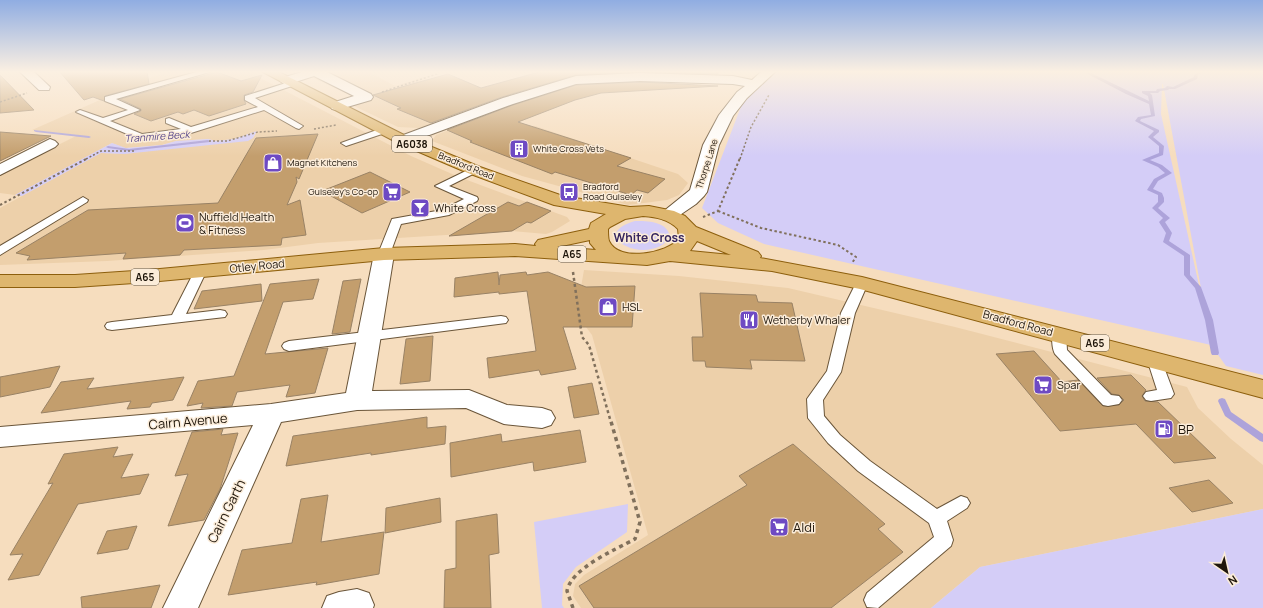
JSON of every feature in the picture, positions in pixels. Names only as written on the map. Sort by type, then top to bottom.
[{"type":"main road","name":"Bradford Road","points":[[324,99],[403,140],[474,170],[560,201],[629,212]]},
{"type":"main road","name":"Bradford Road","points":[[560,201],[597,230]]},
{"type":"main road","name":"A65","points":[[649,211],[668,215],[686,228],[689,238],[686,245],[680,251],[670,255],[650,259],[630,258],[615,255],[604,249],[598,241],[597,230],[607,219],[629,212],[649,211]]},
{"type":"main road","name":"Bradford Road","points":[[686,228],[772,265]]},
{"type":"main road","name":"Otley Road","points":[[515,250],[597,230]]},
{"type":"main road","name":"Otley Road","points":[[0,281],[75,281],[200,272],[384,254],[515,250],[630,258]]},
{"type":"main road","name":"Bradford Road","points":[[670,255],[772,265],[853,281],[1154,359],[1263,389]]},
{"type":"street","points":[[337,106],[358,99]]},
{"type":"street","points":[[403,140],[510,99]]},
{"type":"street","name":"Thorpe Lane","points":[[668,215],[690,200],[698,192],[711,145],[726,115],[740,99]]},
{"type":"street","points":[[0,170],[50,144]]},
{"type":"street","points":[[357,401],[384,254]]},
{"type":"street","name":"Cairn Avenue","points":[[0,453],[10,435],[271,414],[357,401],[469,399],[504,414],[542,418]]},
{"type":"street","name":"Cairn Garth","points":[[180,608],[251,460],[271,414]]},
{"type":"lane","points":[[103,121],[136,110],[109,99]]},
{"type":"lane","points":[[250,99],[299,126]]},
{"type":"lane","points":[[80,112],[141,137],[191,130],[265,108]]},
{"type":"lane","points":[[169,121],[191,130]]},
{"type":"lane","points":[[346,143],[385,130]]},
{"type":"lane","points":[[384,254],[396,221],[445,213],[473,199],[440,186],[474,170]]},
{"type":"lane","points":[[0,251],[83,200]]},
{"type":"lane","points":[[178,318],[200,272]]},
{"type":"lane","points":[[853,281],[848,313],[834,372],[815,399],[816,418],[834,439],[864,466],[915,504],[938,518],[944,540],[874,600]]},
{"type":"lane","points":[[112,326],[220,314]]},
{"type":"lane","points":[[289,346],[502,320]]},
{"type":"lane","points":[[1059,334],[1060,351],[1108,401],[1114,400]]},
{"type":"lane","points":[[1151,396],[1166,394],[1154,359]]},
{"type":"lane","points":[[938,518],[961,502]]},
{"type":"path","points":[[686,228],[718,211],[737,166],[751,127],[767,99]]},
{"type":"path","points":[[207,140],[215,142],[237,139],[257,133]]},
{"type":"path","points":[[0,205],[100,151],[136,151]]},
{"type":"path","points":[[718,211],[761,228],[838,245],[856,257],[853,281]]},
{"type":"path","points":[[572,266],[582,337],[589,345],[640,522],[635,539],[580,571],[568,586],[568,601],[573,608]]},
{"type":"shaded area","points":[[101,99],[302,99],[411,156],[459,177],[567,217],[570,221],[546,234],[512,231],[318,243],[264,250],[107,261],[0,265],[0,208],[101,153],[124,154],[253,138],[257,132],[234,139],[216,141],[208,139],[176,141],[162,145],[125,148],[112,143],[15,195],[0,193],[0,174],[78,135],[32,130]]},
{"type":"shaded area","points":[[352,99],[425,99],[459,113],[419,128],[398,127],[352,105]]},
{"type":"shaded area","points":[[747,99],[1161,99],[1161,114],[1208,326],[1166,99],[1263,99],[1263,375],[1226,366],[1211,345],[764,244],[718,223],[702,208],[742,104]]},
{"type":"shaded area","points":[[475,120],[513,133],[535,126],[678,174],[688,183],[679,195],[667,200],[628,205],[522,176],[432,141],[436,135]]},
{"type":"shaded area","points":[[257,131],[253,138],[248,141],[124,154],[101,153],[22,196],[15,195],[112,143],[126,148],[162,145],[176,141],[208,139],[216,141],[234,139]]},
{"type":"shaded area","points":[[635,221],[651,222],[661,225],[665,227],[670,236],[666,242],[659,247],[651,249],[634,249],[626,246],[615,236],[616,233],[626,224]]},
{"type":"shaded area","points":[[584,270],[679,276],[788,288],[955,327],[1187,387],[1198,408],[1231,439],[1263,465],[1263,509],[980,567],[931,608],[581,608],[573,596],[575,584],[584,575],[648,535],[592,335],[586,327],[581,287]]},
{"type":"shaded area","points":[[628,504],[627,532],[576,567],[563,584],[562,605],[564,608],[542,608],[534,522]]},
{"type":"shaded area","points":[[1263,509],[1263,608],[931,608],[980,567]]},
{"type":"building","points":[[0,99],[24,99],[34,110],[0,113]]},
{"type":"building","points":[[121,99],[244,99],[246,104],[209,116],[194,110],[183,114],[178,112],[151,121],[134,114],[141,111],[141,109]]},
{"type":"building","points":[[382,99],[496,99],[431,123],[397,109],[401,108]]},
{"type":"building","points":[[531,99],[577,99],[518,122],[631,158],[617,166],[665,179],[648,193],[637,190],[631,195],[555,172],[552,174],[470,142],[472,141],[447,130]]},
{"type":"building","points":[[0,132],[51,136],[0,161]]},
{"type":"building","name":"Nuffield Health & Fitness","points":[[318,134],[299,179],[296,177],[297,182],[287,205],[300,200],[306,235],[282,238],[281,245],[184,250],[180,255],[123,259],[126,253],[27,260],[30,256],[16,253],[88,210],[218,203],[256,138]]},
{"type":"building","points":[[370,172],[410,192],[362,213],[322,191]]},
{"type":"building","points":[[508,202],[519,206],[527,202],[551,211],[531,223],[527,222],[512,231],[449,236]]},
{"type":"building","points":[[498,272],[499,285],[500,275],[526,272],[527,275],[548,272],[586,287],[635,286],[632,327],[563,327],[576,369],[541,375],[539,370],[489,378],[487,358],[536,351],[527,291],[499,294],[499,292],[454,297],[455,278]]},
{"type":"building","points":[[319,279],[313,299],[283,302],[265,354],[328,348],[315,393],[286,397],[290,385],[237,392],[232,406],[201,408],[203,403],[187,406],[198,381],[234,376],[270,284]]},
{"type":"building","points":[[361,279],[350,332],[332,334],[343,281]]},
{"type":"building","points":[[261,284],[262,301],[194,309],[202,291]]},
{"type":"building","name":"Wetherby Whaler","points":[[700,293],[756,295],[758,302],[792,303],[805,361],[750,360],[752,369],[706,367],[705,361],[693,361],[692,337],[703,337]]},
{"type":"building","points":[[433,336],[430,381],[400,384],[406,339]]},
{"type":"building","points":[[1034,351],[1062,382],[1078,380],[1103,406],[1119,405],[1124,400],[1119,395],[1112,394],[1097,378],[1131,375],[1146,390],[1142,396],[1145,401],[1158,402],[1216,458],[1174,463],[1136,424],[1060,431],[996,354]]},
{"type":"building","points":[[60,366],[50,387],[0,397],[0,377]]},
{"type":"building","points":[[184,377],[173,400],[152,403],[150,407],[127,409],[131,401],[41,413],[61,382],[94,378],[87,389]]},
{"type":"building","points":[[592,383],[599,414],[574,418],[568,387]]},
{"type":"building","points":[[427,417],[427,428],[446,426],[445,444],[371,455],[371,453],[286,466],[293,436]]},
{"type":"building","points":[[223,429],[221,435],[238,433],[220,489],[204,520],[168,526],[188,474],[175,476],[192,432]]},
{"type":"building","points":[[580,430],[586,462],[534,471],[533,462],[451,477],[450,443],[501,434],[502,442]]},
{"type":"building","name":"Aldi","points":[[793,444],[885,524],[878,529],[903,552],[831,608],[594,608],[579,586],[747,485],[739,476]]},
{"type":"building","points":[[118,447],[113,457],[133,454],[121,478],[149,474],[140,494],[78,504],[39,575],[8,580],[23,554],[10,555],[53,483],[48,484],[64,454]]},
{"type":"building","points":[[1209,480],[1233,503],[1192,512],[1169,488]]},
{"type":"building","points":[[328,495],[321,542],[384,532],[379,574],[316,585],[317,582],[228,595],[242,550],[292,543],[301,499]]},
{"type":"building","points":[[440,498],[441,522],[385,533],[386,508]]},
{"type":"building","points":[[497,514],[499,553],[489,555],[491,608],[444,608],[445,570],[456,568],[456,521]]},
{"type":"building","points":[[137,526],[128,549],[97,554],[107,531]]},
{"type":"building","points":[[160,585],[151,608],[82,608],[81,597]]},
{"type":"waterway","points":[[1141,99],[1151,104]]},
{"type":"waterway","points":[[1151,99],[1151,104]]},
{"type":"waterway","points":[[1151,104],[1153,116],[1140,118],[1137,121],[1157,131],[1150,137],[1162,146],[1161,154],[1145,160],[1160,166],[1169,173],[1156,180],[1150,190],[1160,194],[1161,196],[1161,202],[1155,208],[1167,218],[1162,222],[1169,233],[1166,242],[1187,255],[1187,275],[1198,287],[1209,320],[1215,353]]},
{"type":"waterway","name":"Tranmire Beck","points":[[36,131],[89,137]]},
{"type":"waterway","name":"Tranmire Beck","points":[[108,147],[129,150],[208,141]]},
{"type":"waterway","points":[[1222,401],[1228,414],[1263,439]]},
{"type":"place","name":"White Cross Vets","points":[[519,149]]},
{"type":"place","name":"Magnet Kitchens","points":[[273,163]]},
{"type":"place","name":"Guiseley's Co-op","points":[[392,192]]},
{"type":"place","name":"Bradford Road Guiseley","points":[[569,192]]},
{"type":"place","name":"White Cross","points":[[420,208]]},
{"type":"place","name":"Nuffield Health & Fitness","points":[[185,223]]},
{"type":"place","name":"HSL","points":[[608,307]]},
{"type":"place","name":"Wetherby Whaler","points":[[749,320]]},
{"type":"place","name":"Spar","points":[[1043,385]]},
{"type":"place","name":"BP","points":[[1164,429]]},
{"type":"place","name":"Aldi","points":[[779,527]]},
{"type":"district","name":"White Cross","points":[[649,238]]}]
